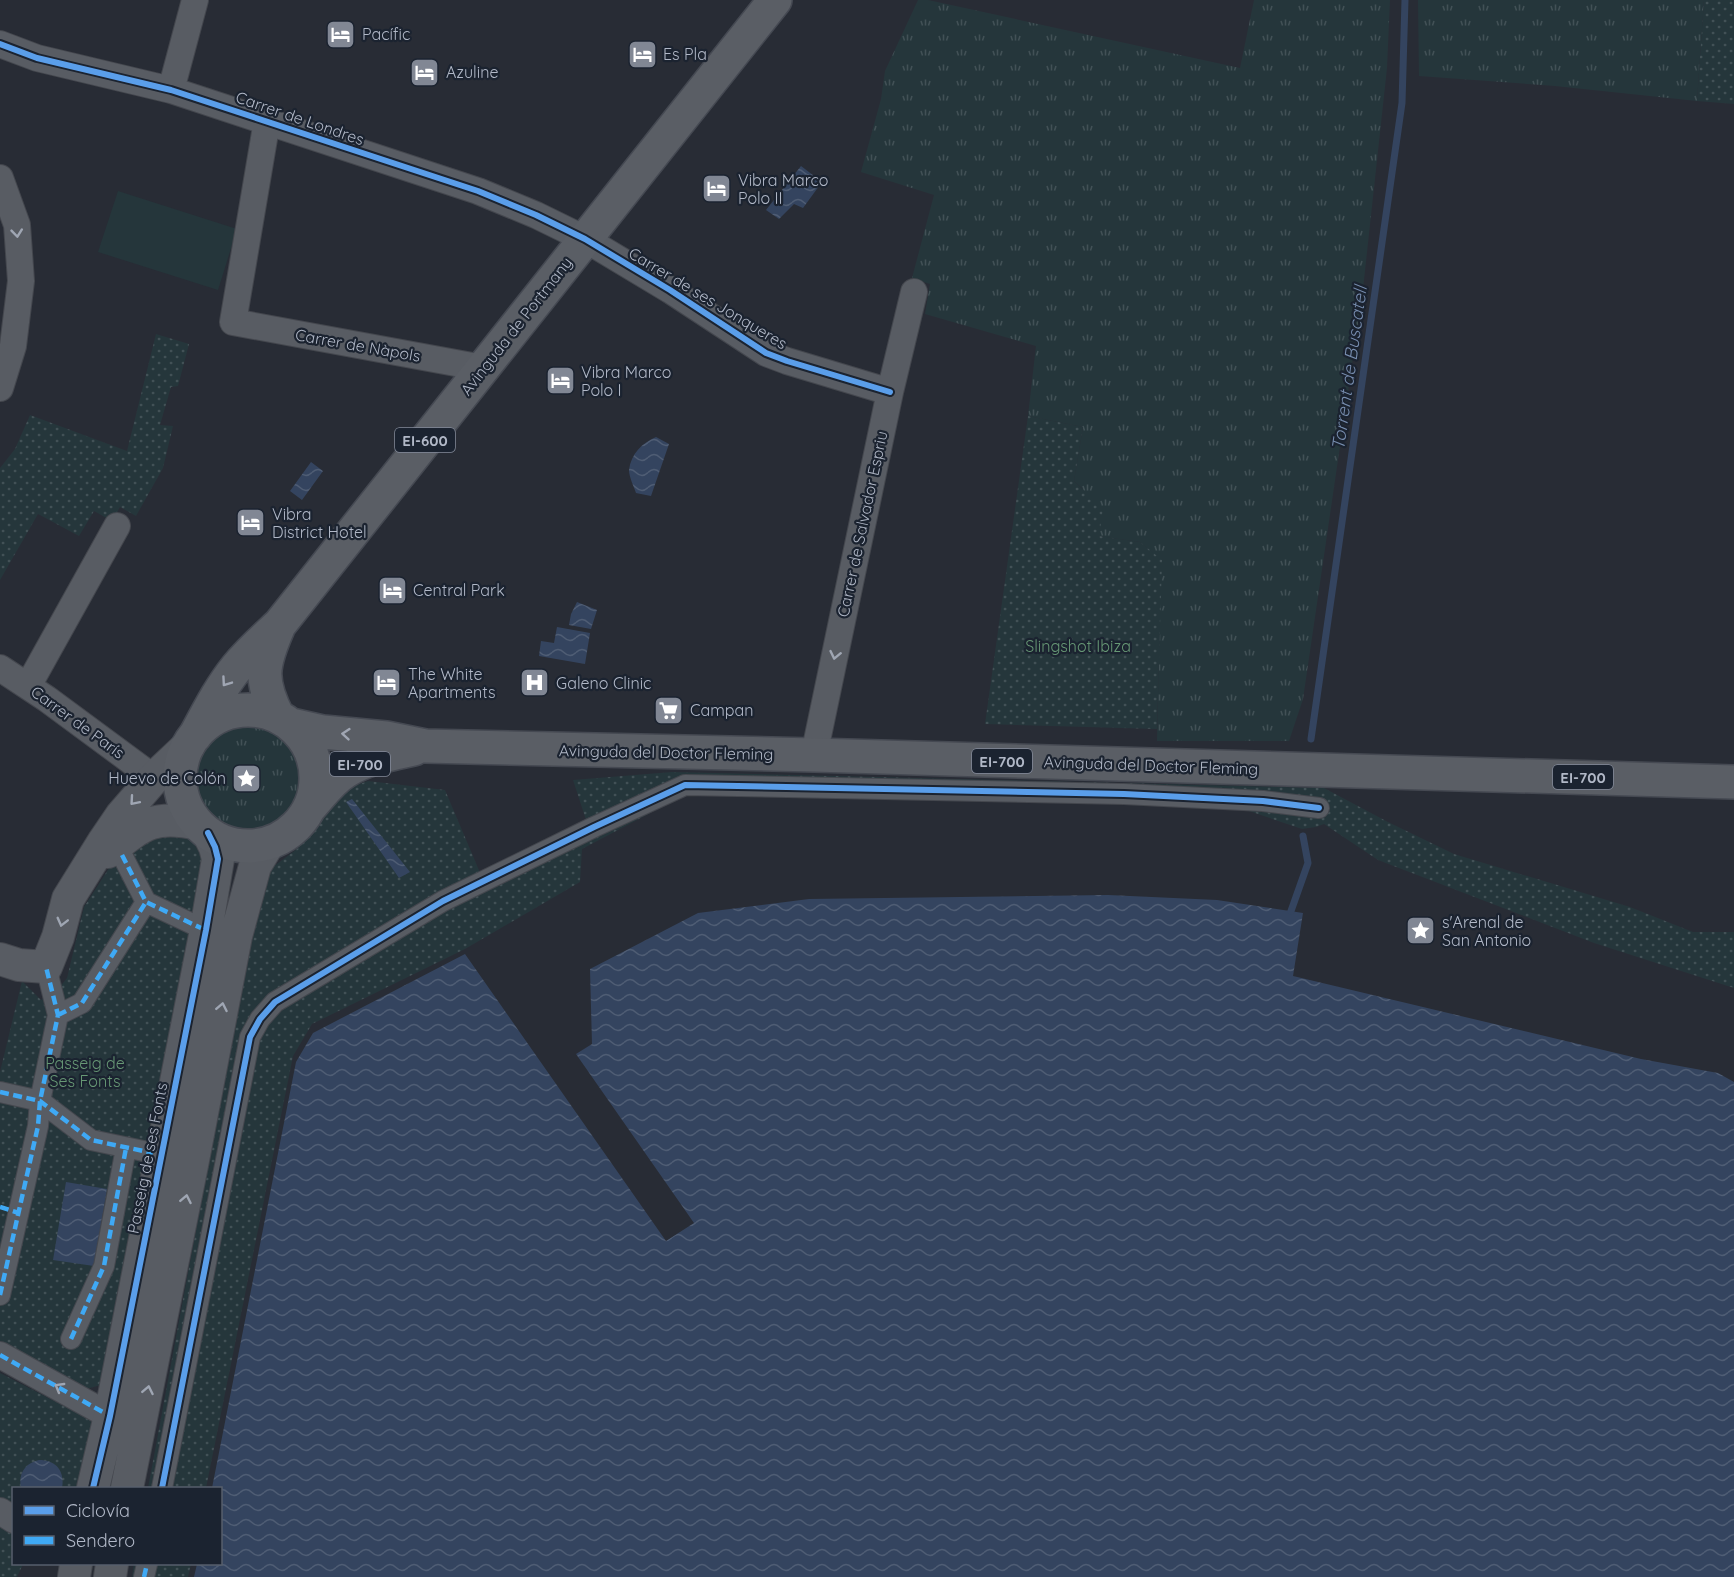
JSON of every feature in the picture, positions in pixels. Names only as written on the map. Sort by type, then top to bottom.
[{"type":"main road","name":"Avinguda de Portmany","points":[[192,740],[214,700],[236,668],[280,624],[775,0]]},
{"type":"main road","name":"Avinguda de Portmany","points":[[280,624],[264,667],[270,700],[285,721]]},
{"type":"main road","points":[[256,710],[285,721],[307,742],[315,763],[316,786],[309,808],[293,830],[269,843],[256,846],[237,845],[219,840],[203,828],[188,810],[181,786],[181,769],[192,740],[212,720],[234,711],[256,710]]},
{"type":"main road","name":"Avinguda del Doctor Fleming","points":[[285,721],[323,732],[386,738],[425,746],[1734,782]]},
{"type":"main road","name":"Avinguda del Doctor Fleming","points":[[309,808],[345,771],[365,761],[425,746]]},
{"type":"street","points":[[171,90],[195,0]]},
{"type":"street","name":"Carrer de Londres","points":[[0,44],[37,58],[171,90],[478,191],[536,215],[585,239]]},
{"type":"street","name":"Carrer de Londres","points":[[0,60],[37,58]]},
{"type":"street","name":"Carrer de Nàpols","points":[[267,121],[233,322],[483,368]]},
{"type":"street","points":[[0,178],[17,225],[21,280],[13,346],[0,388]]},
{"type":"street","name":"Carrer de ses Jonqueres","points":[[585,239],[670,290],[766,353],[890,392]]},
{"type":"street","name":"Carrer de Salvador Espriu","points":[[814,755],[890,392],[914,292]]},
{"type":"street","points":[[28,686],[117,526]]},
{"type":"street","name":"Carrer de París","points":[[0,668],[154,778]]},
{"type":"street","points":[[0,1295],[9,1210],[38,1126],[40,1101],[58,1015],[46,968],[58,938],[68,899],[121,816],[154,778],[192,740]]},
{"type":"street","points":[[162,1487],[250,1037],[260,1019],[275,1002],[443,901],[686,785],[1124,794],[1263,801],[1319,808]]},
{"type":"street","points":[[86,869],[134,831],[156,820],[173,819],[203,828]]},
{"type":"street","name":"Passeig de ses Fonts","points":[[93,1487],[110,1416],[217,869],[217,853],[203,828]]},
{"type":"street","points":[[127,1487],[236,936],[255,866],[269,843]]},
{"type":"street","points":[[122,855],[146,902],[201,928]]},
{"type":"street","points":[[58,1015],[82,1003],[146,902]]},
{"type":"street","points":[[0,959],[19,965],[46,968]]},
{"type":"street","points":[[0,1092],[40,1101],[91,1140],[153,1152]]},
{"type":"street","points":[[71,1339],[104,1266],[126,1148]]},
{"type":"street","points":[[0,1355],[139,1432]]},
{"type":"green space","points":[[918,0],[928,0],[1240,68],[1254,0],[1390,0],[1387,68],[1363,289],[1303,699],[1289,741],[1157,741],[1161,560],[1140,542],[1098,536],[1082,488],[1074,481],[1083,427],[1028,416],[1036,346],[925,314],[930,284],[912,278],[934,195],[861,172],[881,99],[885,71]]},
{"type":"green space","points":[[1418,0],[1704,0],[1697,101],[1555,86],[1419,76]]},
{"type":"green space","points":[[1704,0],[1734,0],[1734,104],[1697,101]]},
{"type":"green space","points":[[118,191],[237,229],[218,290],[98,252]]},
{"type":"green space","points":[[156,334],[189,344],[178,386],[171,387],[160,425],[173,426],[163,468],[136,516],[120,507],[112,521],[94,511],[79,536],[38,514],[0,580],[0,468],[15,449],[30,415],[127,451]]},
{"type":"green space","name":"Slingshot Ibiza","points":[[1028,416],[1083,427],[1074,481],[1103,509],[1099,536],[1140,542],[1162,560],[1157,729],[985,724]]},
{"type":"green space","points":[[248,726],[268,730],[285,741],[296,758],[300,778],[296,798],[285,815],[268,826],[248,830],[228,826],[211,815],[200,798],[196,778],[200,758],[211,741],[228,730]]},
{"type":"green space","points":[[672,772],[1324,788],[1454,854],[1630,907],[1693,932],[1734,932],[1734,988],[1594,943],[1378,860],[1324,824],[1302,829],[1240,808],[692,791],[582,849],[580,882],[465,949],[312,1024],[293,1056],[206,1487],[148,1487],[262,875],[297,849],[316,827],[334,800],[351,787],[368,781],[445,790],[481,875],[588,826],[573,780]]},
{"type":"green space","name":"Passeig de Ses Fonts","points":[[177,829],[195,839],[206,857],[105,1384],[82,1390],[0,1346],[0,1072],[22,981],[41,1000],[59,988],[67,978],[84,907],[113,862],[146,835]]},
{"type":"green space","points":[[0,1373],[93,1421],[79,1487],[12,1487],[12,1509],[0,1501]]},
{"type":"green space","points":[[0,1522],[12,1530],[12,1565],[23,1565],[17,1577],[0,1577]]},
{"type":"green space","points":[[134,1565],[191,1565],[188,1577],[132,1577]]},
{"type":"water","points":[[801,166],[822,182],[803,208],[794,204],[779,219],[766,210]]},
{"type":"water","points":[[656,437],[669,444],[651,496],[636,493],[630,476],[630,464],[638,450],[646,442]]},
{"type":"water","points":[[311,462],[323,471],[302,500],[290,491]]},
{"type":"water","points":[[577,602],[597,610],[591,629],[569,625]]},
{"type":"water","points":[[557,627],[590,633],[585,664],[539,656],[541,641],[554,643]]},
{"type":"water","points":[[352,799],[410,872],[399,878],[346,802]]},
{"type":"water","points":[[1108,895],[1217,900],[1303,913],[1293,976],[1641,1059],[1718,1073],[1734,1082],[1734,1577],[194,1577],[197,1565],[222,1565],[222,1487],[212,1487],[296,1062],[313,1033],[465,954],[666,1241],[694,1223],[576,1054],[592,1044],[590,969],[698,913],[809,899]]},
{"type":"water","points":[[66,1182],[107,1189],[94,1266],[53,1260]]},
{"type":"water","points":[[39,1460],[51,1462],[61,1472],[62,1487],[21,1487],[22,1474],[26,1466]]},
{"type":"waterway","name":"Torrent de Buscatell","points":[[1311,739],[1402,103],[1405,0]]},
{"type":"waterway","name":"Torrent de Buscatell","points":[[1291,911],[1308,863],[1303,836]]},
{"type":"marked path","points":[[122,855],[146,902],[201,928]]},
{"type":"marked path","points":[[58,1015],[82,1003],[146,902]]},
{"type":"marked path","points":[[0,1295],[38,1126],[40,1101],[58,1015],[46,967]]},
{"type":"marked path","points":[[0,1092],[40,1101],[91,1140],[153,1153]]},
{"type":"marked path","points":[[71,1339],[104,1266],[126,1148]]},
{"type":"marked path","points":[[0,1207],[19,1213]]},
{"type":"marked path","points":[[0,1355],[110,1416]]},
{"type":"marked path","points":[[144,1577],[147,1565]]},
{"type":"cycle path","points":[[0,44],[37,58],[171,90],[478,191],[536,215],[585,239],[670,290],[766,353],[890,392]]},
{"type":"cycle path","points":[[162,1487],[250,1037],[260,1019],[275,1002],[443,901],[685,785],[1124,794],[1263,801],[1319,808]]},
{"type":"cycle path","points":[[93,1487],[110,1416],[206,930],[218,859],[208,833]]},
{"type":"place","name":"Pacífic","points":[[341,34]]},
{"type":"place","name":"Es Pla","points":[[642,54]]},
{"type":"place","name":"Azuline","points":[[425,72]]},
{"type":"place","name":"Vibra Marco Polo II","points":[[717,189]]},
{"type":"place","name":"Vibra Marco Polo I","points":[[560,381]]},
{"type":"place","name":"Vibra District Hotel","points":[[251,523]]},
{"type":"place","name":"Central Park","points":[[392,590]]},
{"type":"place","name":"The White Apartments","points":[[387,683]]},
{"type":"place","name":"Galeno Clinic","points":[[535,683]]},
{"type":"place","name":"Campan","points":[[669,710]]},
{"type":"place","name":"Huevo de Colón","points":[[247,778]]},
{"type":"place","name":"s'Arenal de San Antonio","points":[[1421,931]]}]
